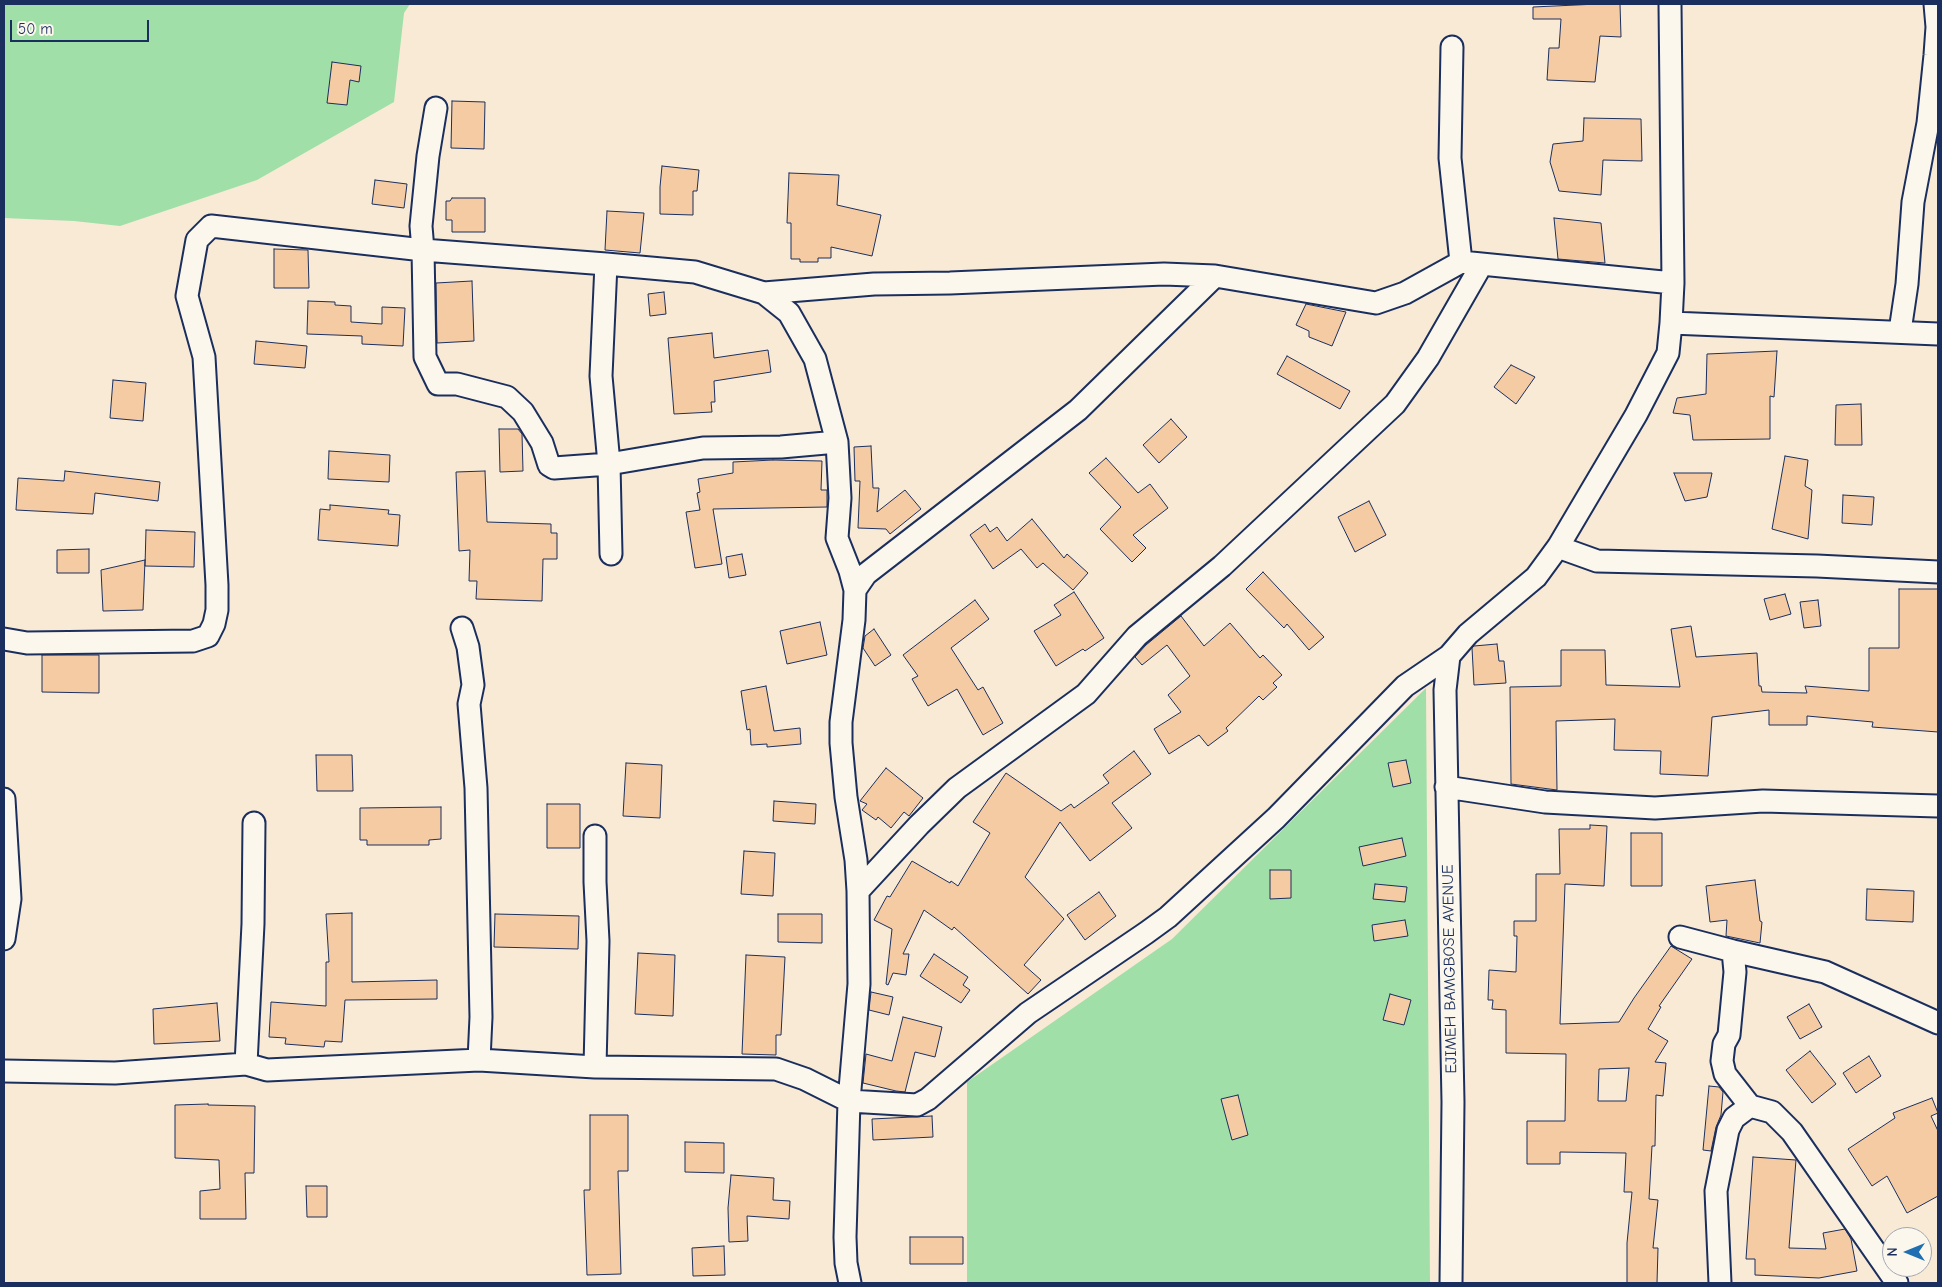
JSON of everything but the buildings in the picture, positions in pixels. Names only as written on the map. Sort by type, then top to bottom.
[{"type":"street","points":[[4,1071],[115,1073],[246,1064],[267,1070],[479,1060],[595,1067],[776,1069],[805,1080],[849,1102],[917,1105],[928,1099],[1028,1013],[1168,917],[1276,818],[1404,686],[1449,656],[1468,634],[1536,578],[1558,547],[1636,415],[1668,353],[1673,283],[1670,4]]},
{"type":"street","points":[[1900,331],[1907,284],[1913,202],[1928,122],[1937,27],[1935,4]]},
{"type":"street","points":[[1452,47],[1450,158],[1461,262]]},
{"type":"street","points":[[436,108],[428,156],[421,226],[425,357],[438,384],[457,384],[507,397],[523,412],[542,443],[549,465],[554,468],[609,464],[703,448],[780,447],[837,442]]},
{"type":"street","points":[[4,639],[27,643],[193,641],[208,636],[214,624],[217,610],[217,584],[204,357],[188,296],[197,240],[211,226],[423,250],[695,272],[764,293],[874,284],[950,283],[1164,274],[1215,276],[1376,303],[1405,293],[1461,262],[1673,283]]},
{"type":"street","points":[[606,264],[601,376],[609,464],[611,554]]},
{"type":"street","points":[[858,891],[919,825],[958,788],[1086,694],[1136,636],[1222,566],[1395,404],[1428,358],[1482,264]]},
{"type":"street","points":[[854,590],[866,574],[1078,410],[1215,276]]},
{"type":"street","points":[[764,293],[789,313],[815,359],[837,442],[840,498],[837,538],[850,571],[854,590],[854,620],[841,722],[846,797],[856,860],[858,891],[859,984],[849,1102],[845,1238],[846,1263],[850,1283]]},
{"type":"street","points":[[1671,323],[1938,334]]},
{"type":"street","points":[[1558,547],[1597,561],[1817,566],[1938,572]]},
{"type":"street","points":[[462,628],[468,647],[473,685],[469,704],[476,788],[479,1060]]},
{"type":"street","name":"EJIMEH BAMGBOSE AVENUE","points":[[1449,656],[1445,690],[1453,1102],[1451,1283]]},
{"type":"street","points":[[1446,787],[1545,802],[1655,808],[1763,801],[1938,806]]},
{"type":"street","points":[[4,799],[10,899],[4,938]]},
{"type":"street","points":[[246,1064],[253,924],[254,823]]},
{"type":"street","points":[[595,836],[598,1020],[595,1067]]},
{"type":"street","points":[[1680,937],[1733,952],[1825,972],[1938,1022]]},
{"type":"street","points":[[1733,952],[1735,972],[1729,1035],[1724,1044],[1722,1061],[1725,1074],[1750,1106],[1772,1112],[1792,1132],[1898,1283]]},
{"type":"street","points":[[1720,1283],[1716,1191],[1728,1130],[1734,1118],[1750,1106]]},
{"type":"green space","points":[[4,4],[410,4],[404,13],[394,102],[257,180],[120,226],[74,221],[4,218]]},
{"type":"green space","points":[[1426,688],[1430,1283],[967,1283],[967,1082],[1172,939]]}]
